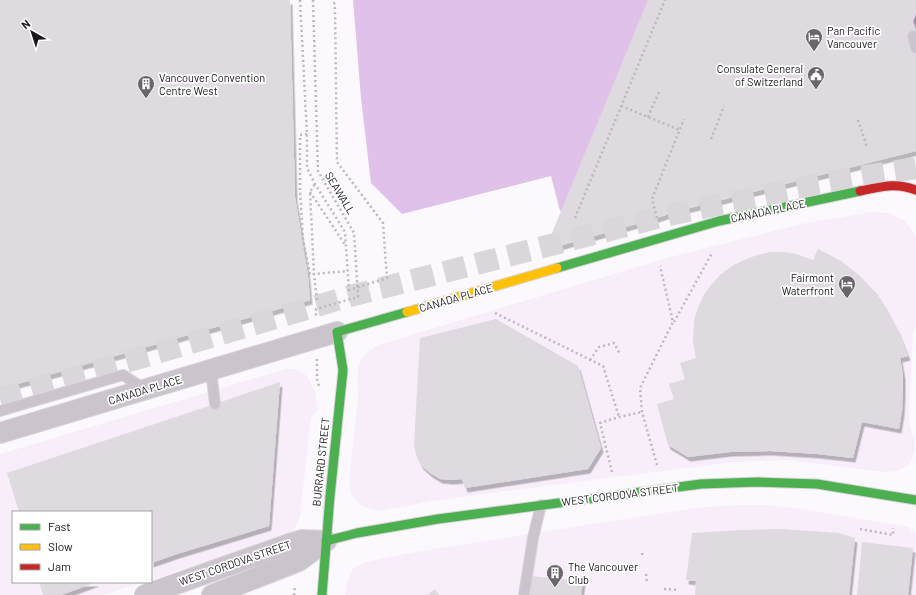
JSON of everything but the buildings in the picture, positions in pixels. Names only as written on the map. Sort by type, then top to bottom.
[{"type":"street","name":"CANADA PLACE","points":[[0,433],[337,332],[733,218],[889,185],[905,186],[916,190]]},
{"type":"street","name":"BURRARD STREET","points":[[322,595],[330,496],[343,370],[337,332]]},
{"type":"street","name":"WEST CORDOVA STREET","points":[[145,595],[302,540],[326,541],[357,533],[438,519],[702,484],[758,482],[817,484],[916,500]]},
{"type":"street","name":"WEST CORDOVA STREET","points":[[212,595],[299,561],[326,541]]},
{"type":"lane","points":[[913,36],[916,48]]},
{"type":"lane","points":[[211,370],[215,404]]},
{"type":"lane","points":[[0,411],[123,375],[146,390]]},
{"type":"lane","points":[[524,595],[533,538],[541,506]]},
{"type":"path","points":[[300,0],[307,134],[307,168],[315,184],[346,232],[349,290],[387,278],[383,222],[337,162],[334,0]]},
{"type":"path","name":"SEAWALL","points":[[313,0],[318,172],[354,233],[358,288]]},
{"type":"path","points":[[575,218],[665,0]]},
{"type":"path","points":[[648,117],[659,92]]},
{"type":"path","points":[[621,106],[680,130]]},
{"type":"path","points":[[711,138],[724,106]]},
{"type":"path","points":[[657,218],[652,199],[684,119]]},
{"type":"path","points":[[858,120],[867,147]]},
{"type":"path","points":[[307,134],[300,134],[300,190],[303,239],[317,300]]},
{"type":"path","points":[[300,168],[307,168]]},
{"type":"path","points":[[311,275],[310,192],[315,184]]},
{"type":"path","points":[[310,192],[347,247]]},
{"type":"path","points":[[657,465],[642,412],[640,388],[673,322],[712,253]]},
{"type":"path","points":[[660,266],[673,322]]},
{"type":"path","points":[[311,275],[348,271]]},
{"type":"path","points":[[316,312],[316,309],[358,297],[358,288]]},
{"type":"path","points":[[495,313],[602,366],[619,417]]},
{"type":"path","points":[[590,360],[599,348],[614,343],[620,354]]},
{"type":"path","points":[[612,472],[600,423],[642,412]]},
{"type":"path","points":[[860,529],[893,535],[893,528]]},
{"type":"path","points":[[642,553],[643,558]]},
{"type":"path","points":[[646,574],[647,583]]},
{"type":"path","points":[[664,589],[679,590]]},
{"type":"shaded area","points":[[353,0],[916,0],[916,124],[560,211],[551,176],[402,214],[371,183],[361,98]]},
{"type":"shaded area","points":[[872,212],[889,213],[905,221],[916,237],[916,325],[913,333],[909,417],[910,427],[915,441],[915,449],[913,457],[904,468],[897,471],[884,472],[787,460],[734,462],[432,501],[380,511],[364,507],[358,503],[351,494],[349,480],[358,397],[357,378],[359,365],[362,358],[378,345],[667,258],[801,224]]},
{"type":"shaded area","points":[[285,369],[295,369],[307,376],[315,391],[318,409],[311,418],[300,517],[294,529],[281,538],[152,580],[152,511],[12,511],[12,583],[141,583],[103,595],[0,595],[0,454]]},
{"type":"shaded area","points":[[767,505],[801,509],[908,527],[916,534],[916,595],[345,595],[347,582],[352,570],[366,562],[409,553],[637,517],[704,507]]},
{"type":"tunnel","points":[[0,399],[354,295],[669,215],[817,184],[916,168]]},
{"type":"traffic: fast","points":[[557,268],[719,221],[860,191]]},
{"type":"traffic: fast","points":[[322,595],[330,496],[343,370],[337,332],[407,312]]},
{"type":"traffic: fast","points":[[326,541],[357,533],[438,519],[701,484],[758,482],[817,484],[916,500]]},
{"type":"traffic: slow","points":[[407,312],[557,268]]},
{"type":"traffic: jam","points":[[860,191],[894,186],[901,186],[916,190]]},
{"type":"place","name":"Pan Pacific Vancouver","points":[[814,52]]},
{"type":"place","name":"Consulate General of Switzerland","points":[[816,90]]},
{"type":"place","name":"Vancouver Convention Centre West","points":[[146,99]]},
{"type":"place","name":"Fairmont Waterfront","points":[[847,299]]},
{"type":"place","name":"The Vancouver Club","points":[[555,588]]}]
